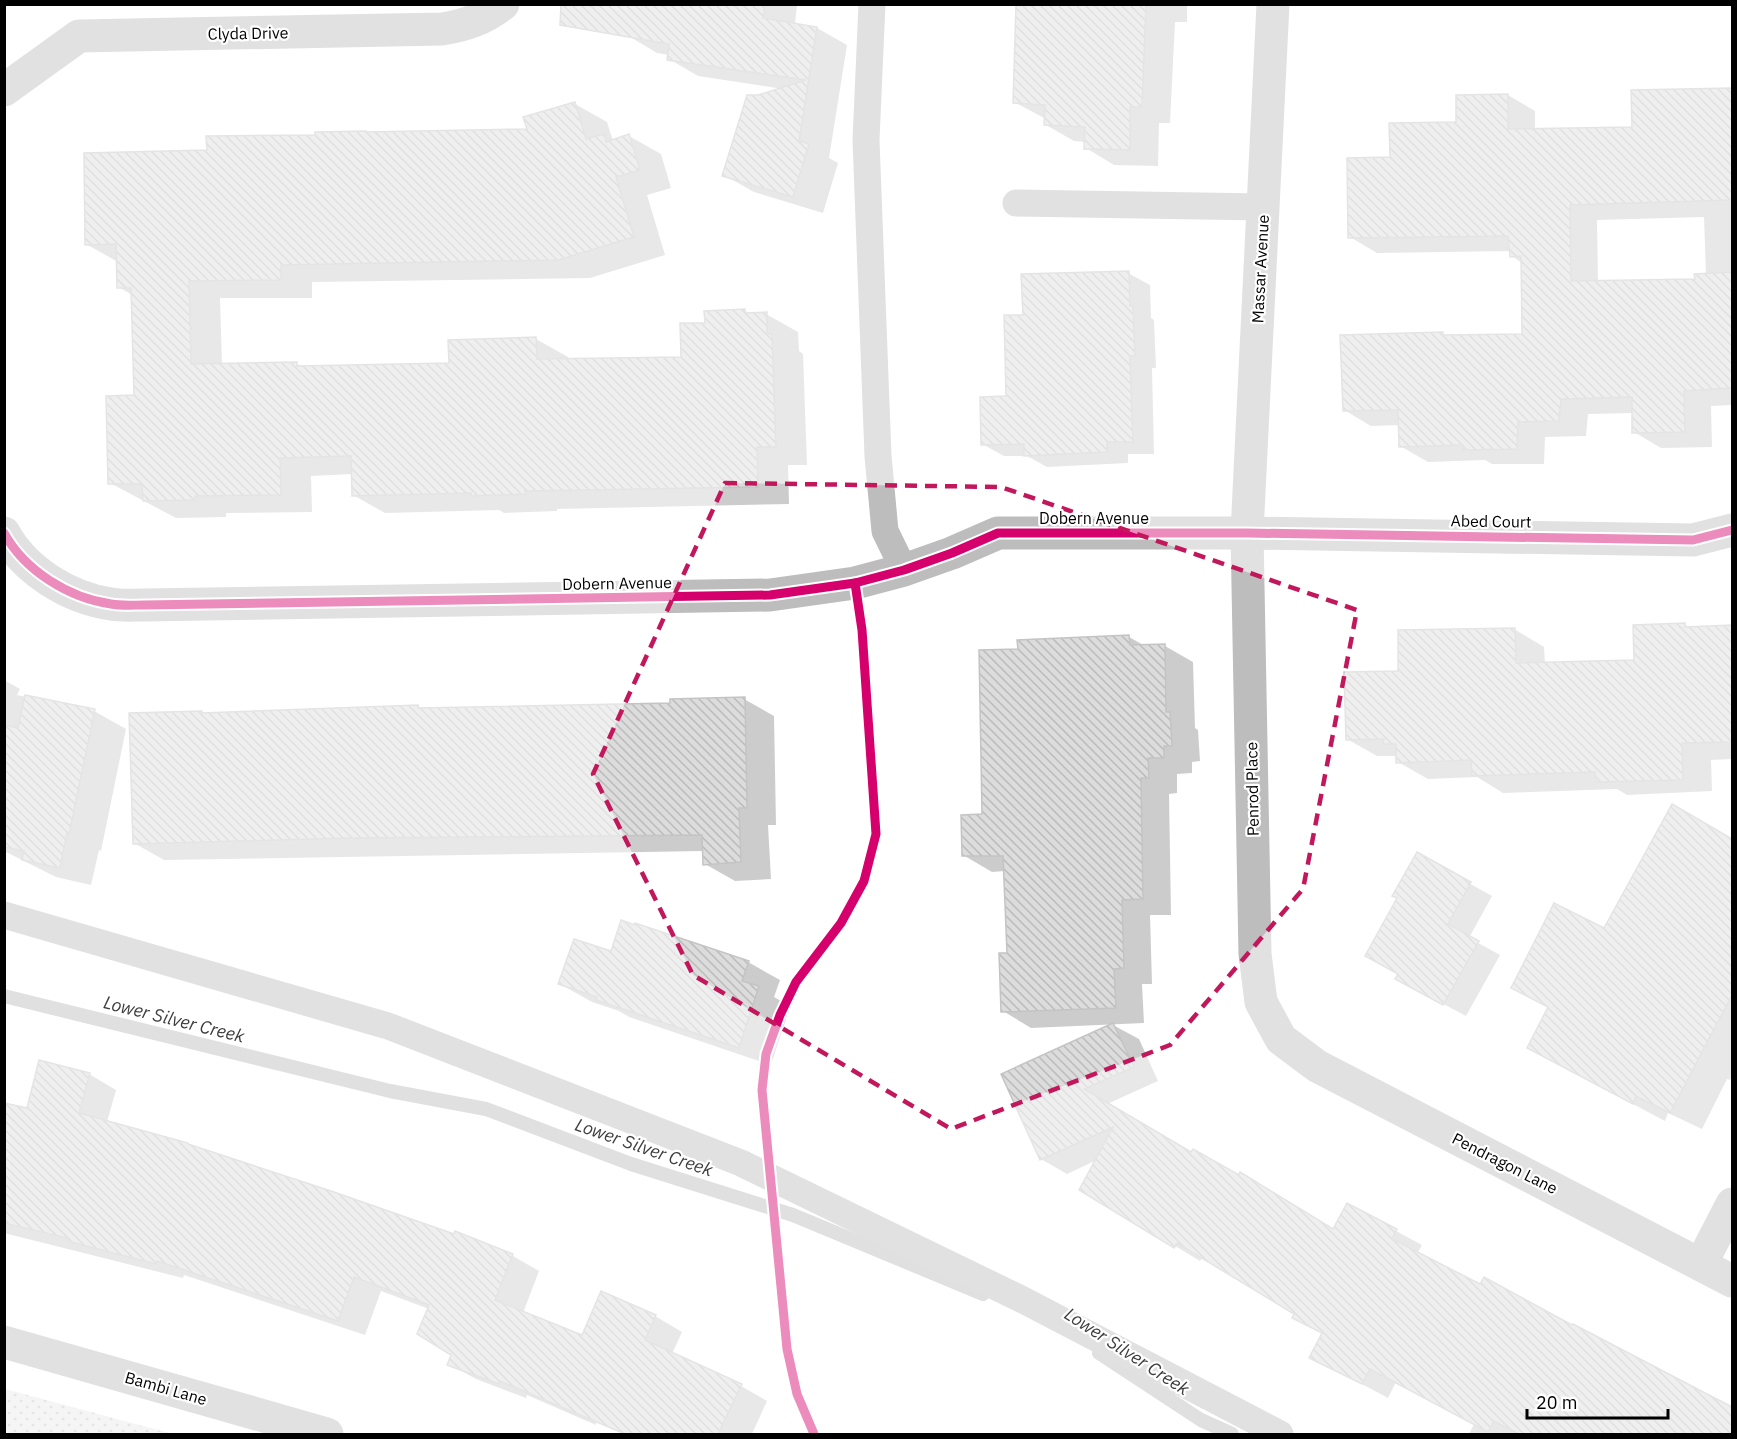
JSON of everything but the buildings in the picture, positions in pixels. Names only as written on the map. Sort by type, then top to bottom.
[{"type":"street","name":"Clyda Drive","points":[[4,90],[79,36],[442,29],[466,25],[488,16],[503,4]]},
{"type":"street","name":"Massar Avenue","points":[[1247,533],[1273,4]]},
{"type":"street","name":"Abed Court","points":[[1247,533],[1693,540],[1732,530]]},
{"type":"street","name":"Dobern Avenue","points":[[4,533],[26,563],[52,582],[81,597],[112,604],[770,595],[855,583],[904,570],[952,554],[998,533],[1247,533]]},
{"type":"street","name":"Penrod Place","points":[[1247,533],[1255,954],[1261,1002],[1281,1039]]},
{"type":"street","name":"Pendragon Lane","points":[[1281,1039],[1317,1066],[1732,1281]]},
{"type":"street","points":[[1701,1264],[1732,1204]]},
{"type":"street","name":"Bambi Lane","points":[[4,1342],[327,1434]]},
{"type":"lane","points":[[872,4],[866,140],[878,456],[885,531],[904,570]]},
{"type":"lane","points":[[1016,202],[1263,207]]},
{"type":"lane","points":[[4,915],[388,1026],[741,1163],[1021,1299],[1280,1434]]},
{"type":"highlighted area","points":[[725,483],[1001,487],[1357,610],[1303,889],[1170,1045],[951,1129],[693,975],[593,774]]},
{"type":"shaded area","points":[[5,1389],[173,1434],[5,1434]]},
{"type":"waterway","name":"Lower Silver Creek","points":[[4,996],[390,1091],[486,1109],[631,1164],[793,1215],[983,1294]]},
{"type":"waterway","name":"Lower Silver Creek","points":[[1099,1353],[1201,1420],[1232,1434]]},
{"type":"cycle path","points":[[4,533],[13,547],[36,571],[64,589],[95,601],[128,605],[770,595],[855,583],[904,570],[998,533],[1247,533],[1693,540],[1732,530]]},
{"type":"cycle path","points":[[814,1434],[797,1394],[787,1349],[762,1090],[766,1054],[780,1015],[796,982],[841,923],[864,881],[876,834],[862,630],[855,583]]}]
